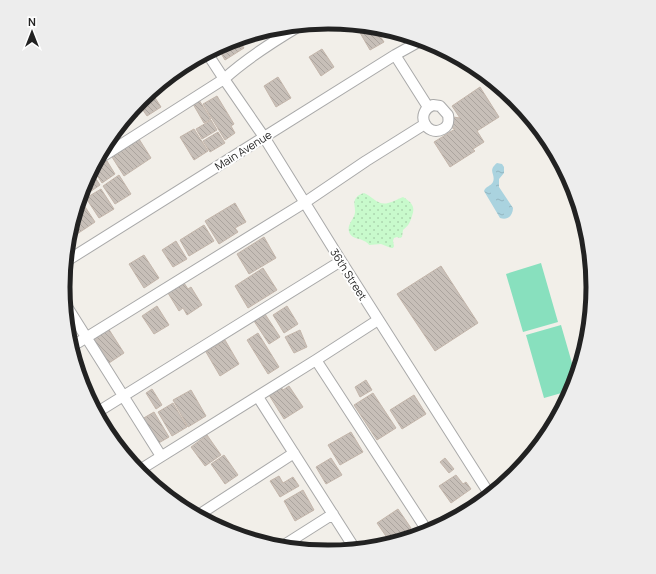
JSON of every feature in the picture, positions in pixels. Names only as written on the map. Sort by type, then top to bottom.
[{"type":"street","points":[[108,153],[224,79],[234,70],[289,32]]},
{"type":"street","points":[[277,34],[279,38]]},
{"type":"street","name":"Main Avenue","points":[[72,258],[414,44]]},
{"type":"street","points":[[395,55],[428,107]]},
{"type":"street","name":"36th Street","points":[[211,58],[264,137],[341,262],[487,490]]},
{"type":"street","points":[[433,105],[440,106],[448,115],[449,122],[446,128],[436,132],[429,129],[423,118],[424,112],[428,107],[433,105]]},
{"type":"street","points":[[76,343],[304,203],[366,161],[425,124]]},
{"type":"street","points":[[102,410],[341,262]]},
{"type":"street","points":[[72,314],[161,456]]},
{"type":"street","points":[[144,467],[258,397],[378,320]]},
{"type":"street","points":[[316,360],[424,526]]},
{"type":"street","points":[[258,397],[352,544]]},
{"type":"street","points":[[203,512],[294,453]]},
{"type":"street","points":[[289,542],[334,514]]},
{"type":"green space","points":[[364,193],[384,204],[403,197],[412,205],[413,213],[408,226],[403,230],[402,237],[394,238],[393,248],[381,244],[369,245],[365,241],[351,236],[349,227],[355,213],[355,201],[358,196]]},
{"type":"green space","points":[[541,263],[558,322],[523,332],[506,274]]},
{"type":"green space","points":[[561,325],[573,367],[563,393],[544,398],[526,335]]},
{"type":"water","points":[[497,163],[502,164],[504,167],[504,173],[499,179],[499,187],[513,208],[511,215],[505,219],[500,218],[484,191],[493,182],[494,179],[492,170]]},
{"type":"building","points":[[359,31],[379,34],[384,42],[370,50]]},
{"type":"building","points":[[242,44],[244,48],[225,60],[221,53]]},
{"type":"building","points":[[322,49],[334,67],[321,76],[309,57]]},
{"type":"building","points":[[278,77],[291,98],[276,107],[264,86]]},
{"type":"building","points":[[480,87],[499,117],[477,131],[484,142],[473,149],[475,151],[450,167],[434,142],[455,129],[450,127],[453,117],[460,118],[452,106]]},
{"type":"building","points":[[217,96],[234,124],[231,126],[235,133],[225,140],[203,104]]},
{"type":"building","points":[[154,97],[161,107],[147,116],[142,109]]},
{"type":"building","points":[[199,100],[211,119],[204,123],[193,104]]},
{"type":"building","points":[[211,120],[217,130],[202,139],[196,129]]},
{"type":"building","points":[[194,129],[208,151],[194,160],[180,137]]},
{"type":"building","points":[[218,132],[225,143],[210,152],[203,141]]},
{"type":"building","points":[[139,139],[151,158],[124,176],[112,157]]},
{"type":"building","points":[[107,161],[115,174],[102,183],[96,174],[102,164]]},
{"type":"building","points":[[119,175],[131,194],[115,204],[103,186]]},
{"type":"building","points":[[95,177],[100,185],[88,193]]},
{"type":"building","points":[[101,189],[114,209],[99,218],[86,198]]},
{"type":"building","points":[[235,203],[246,222],[235,228],[238,232],[219,244],[205,221]]},
{"type":"building","points":[[84,205],[95,222],[75,235]]},
{"type":"building","points":[[204,225],[214,241],[189,256],[180,240]]},
{"type":"building","points":[[264,237],[276,258],[249,274],[237,254]]},
{"type":"building","points":[[176,241],[187,259],[173,267],[162,250]]},
{"type":"building","points":[[144,255],[159,278],[144,288],[129,264]]},
{"type":"building","points":[[441,266],[478,323],[435,351],[397,294]]},
{"type":"building","points":[[263,268],[277,290],[248,308],[235,286]]},
{"type":"building","points":[[184,283],[188,289],[191,287],[202,305],[187,315],[183,308],[179,311],[168,293]]},
{"type":"building","points":[[157,306],[169,325],[154,334],[142,316]]},
{"type":"building","points":[[287,306],[298,324],[284,333],[273,315]]},
{"type":"building","points":[[265,314],[280,337],[269,344],[254,321]]},
{"type":"building","points":[[108,328],[124,353],[106,365],[90,340]]},
{"type":"building","points":[[300,330],[307,347],[294,353],[285,337]]},
{"type":"building","points":[[258,333],[279,367],[268,374],[247,340]]},
{"type":"building","points":[[225,340],[239,364],[220,376],[206,352]]},
{"type":"building","points":[[366,380],[372,390],[360,397],[355,387]]},
{"type":"building","points":[[289,386],[303,407],[284,419],[269,395],[281,387],[283,390]]},
{"type":"building","points":[[152,389],[162,405],[156,409],[146,393]]},
{"type":"building","points":[[191,390],[206,416],[188,427],[173,400]]},
{"type":"building","points":[[373,393],[396,428],[377,440],[354,405]]},
{"type":"building","points":[[414,395],[426,414],[402,429],[390,410]]},
{"type":"building","points":[[173,403],[187,427],[172,436],[158,412]]},
{"type":"building","points":[[154,412],[169,437],[157,444],[142,419]]},
{"type":"building","points":[[351,432],[363,452],[340,465],[328,445]]},
{"type":"building","points":[[207,435],[221,455],[205,466],[191,447]]},
{"type":"building","points":[[224,455],[238,475],[225,484],[211,464]]},
{"type":"building","points":[[331,458],[342,475],[326,484],[316,467]]},
{"type":"building","points":[[445,458],[454,469],[449,473],[440,462]]},
{"type":"building","points":[[456,475],[463,484],[466,482],[471,489],[451,503],[439,486]]},
{"type":"building","points":[[279,476],[283,483],[293,477],[299,486],[280,497],[270,481]]},
{"type":"building","points":[[303,490],[314,510],[295,521],[284,501]]},
{"type":"building","points":[[398,509],[411,528],[403,534],[387,538],[377,523]]}]
